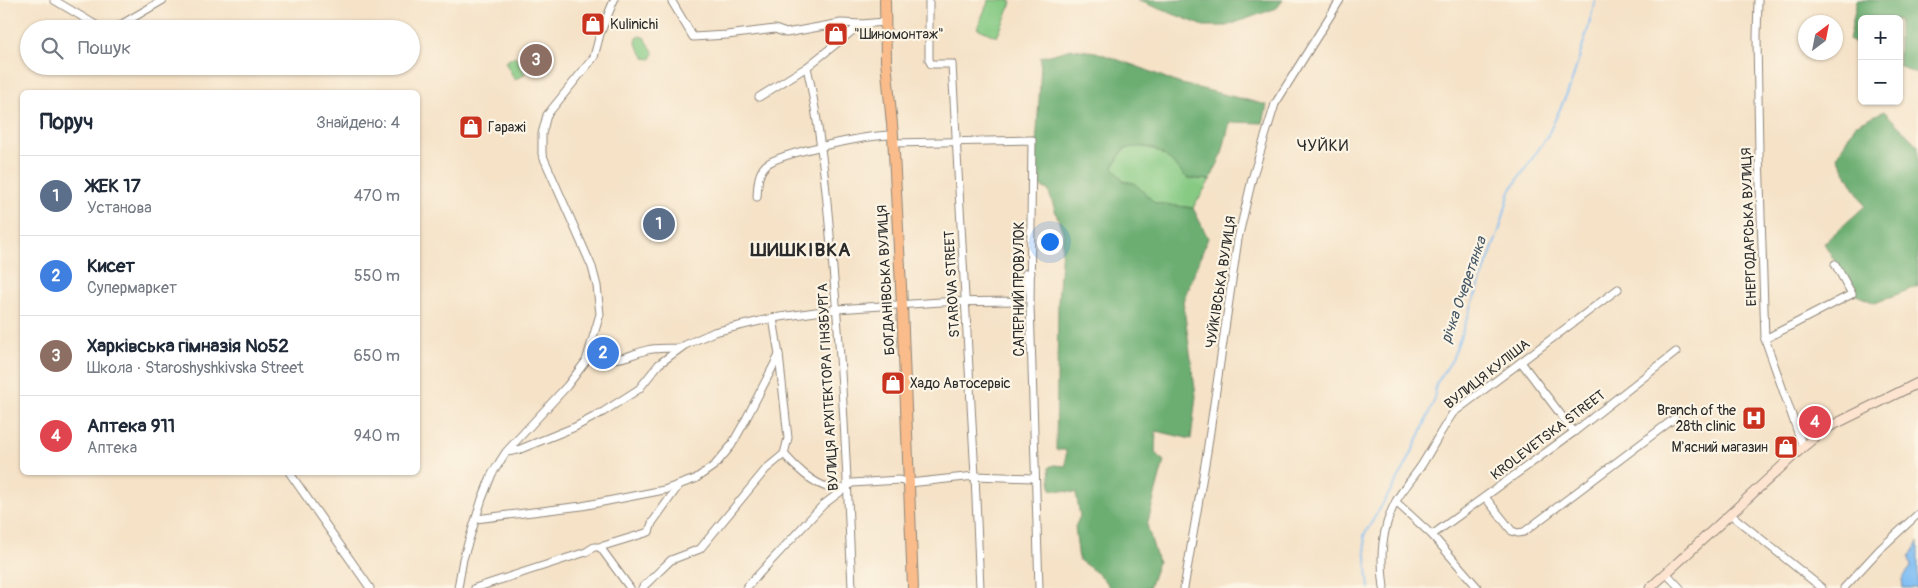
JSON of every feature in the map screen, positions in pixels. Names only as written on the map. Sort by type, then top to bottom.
[{"type":"main road","name":"БОГДАНІВСЬКА ВУЛИЦЯ","points":[[885,0],[886,61],[893,139],[902,305],[913,588]]},
{"type":"main road","points":[[1650,588],[1802,447],[1825,430],[1918,382]]},
{"type":"street","points":[[54,0],[88,20]]},
{"type":"street","points":[[129,20],[162,0]]},
{"type":"street","points":[[458,588],[463,559],[492,474],[506,452],[567,386],[586,361],[600,314],[597,286],[592,267],[542,154],[542,134],[547,115],[594,57],[600,34],[614,0]]},
{"type":"street","points":[[671,0],[693,37],[775,29],[786,34],[841,23],[885,22]]},
{"type":"street","name":"STAROVA STREET","points":[[929,0],[928,57],[931,64],[952,64],[980,588]]},
{"type":"street","name":"ЧУЙКІВСЬКА ВУЛИЦЯ","points":[[1184,588],[1208,443],[1238,238],[1252,179],[1275,104],[1340,0]]},
{"type":"street","name":"ЕНЕРГОДАРСЬКА ВУЛИЦЯ","points":[[1758,0],[1759,153],[1766,339],[1802,447]]},
{"type":"street","points":[[759,97],[807,67],[861,24]]},
{"type":"street","name":"ВУЛИЦЯ АРХІТЕКТОРА ГІНЗБУРГА","points":[[807,67],[816,104],[822,147],[837,309],[852,588]]},
{"type":"street","points":[[757,198],[760,174],[766,165],[775,159],[881,135],[893,139],[957,141]]},
{"type":"street","name":"САПЕРНИЙ ПРОВУЛОК","points":[[957,141],[1032,140],[1030,306],[1039,588]]},
{"type":"street","points":[[1766,339],[1852,294],[1834,264]]},
{"type":"street","points":[[506,452],[518,450],[575,427],[603,412],[639,389],[659,364],[680,348],[714,332],[773,318],[837,309],[966,301],[1018,300],[1023,297],[1025,291],[1023,279],[1026,273],[1031,273]]},
{"type":"street","name":"ВУЛИЦЯ КУЛІША","points":[[1384,588],[1380,562],[1382,539],[1396,502],[1422,465],[1439,433],[1453,413],[1618,289]]},
{"type":"street","points":[[642,588],[671,560],[700,549],[766,469],[784,454],[788,438],[773,318]]},
{"type":"street","points":[[590,349],[610,359],[620,359],[647,350],[680,348]]},
{"type":"street","name":"KROLEVETSKA STREET","points":[[1432,536],[1574,432],[1676,352]]},
{"type":"street","points":[[476,519],[582,506],[664,490],[696,479],[714,465],[731,446],[779,355]]},
{"type":"street","points":[[1521,362],[1574,432]]},
{"type":"street","points":[[1485,497],[1512,531],[1524,532],[1675,418]]},
{"type":"street","points":[[784,454],[809,477],[830,488],[847,488]]},
{"type":"street","points":[[291,475],[370,588]]},
{"type":"street","points":[[746,588],[823,505],[852,483],[898,480],[909,482],[975,476],[1035,478]]},
{"type":"street","points":[[475,588],[586,552],[594,547],[600,547],[649,532],[652,522],[680,485]]},
{"type":"street","points":[[1396,502],[1432,536],[1478,588]]},
{"type":"street","points":[[1730,514],[1822,588]]},
{"type":"street","points":[[1844,588],[1879,550],[1918,514]]},
{"type":"street","points":[[600,547],[630,588]]},
{"type":"street","points":[[1666,573],[1680,588]]},
{"type":"green space","points":[[989,0],[1008,0],[1012,2],[997,37],[977,28]]},
{"type":"green space","points":[[1137,0],[1283,0],[1277,8],[1226,26],[1204,26]]},
{"type":"green space","points":[[1857,0],[1918,0],[1918,75],[1903,67],[1903,15],[1858,15],[1858,45],[1849,40]]},
{"type":"green space","points":[[640,36],[645,38],[654,53],[651,59],[645,58],[636,44],[637,38]]},
{"type":"green space","points":[[1072,49],[1096,52],[1178,83],[1267,105],[1263,123],[1230,122],[1221,157],[1210,180],[1187,178],[1160,152],[1145,147],[1124,149],[1113,167],[1123,181],[1134,183],[1155,203],[1193,208],[1208,238],[1183,301],[1196,396],[1191,439],[1156,431],[1155,453],[1164,461],[1147,525],[1158,562],[1149,588],[1110,588],[1100,575],[1079,560],[1075,527],[1080,516],[1076,493],[1051,489],[1049,467],[1054,465],[1066,466],[1066,450],[1056,450],[1058,303],[1063,233],[1048,190],[1035,184],[1036,152],[1041,57]]},
{"type":"green space","points":[[515,56],[525,74],[515,80],[505,62]]},
{"type":"green space","points":[[1884,111],[1918,146],[1918,286],[1875,303],[1854,294],[1824,243],[1865,206],[1837,157],[1855,125]]},
{"type":"green space","points":[[1139,146],[1161,151],[1187,178],[1210,180],[1193,208],[1155,203],[1134,183],[1123,181],[1113,167],[1124,149]]},
{"type":"water","points":[[1918,542],[1918,588],[1903,588],[1902,579],[1911,567],[1909,558]]},
{"type":"waterway","name":"річка Очеретянка","points":[[1369,588],[1364,535],[1405,467],[1424,426],[1434,401],[1436,384],[1452,360],[1500,228],[1510,191],[1547,137],[1570,87],[1595,0]]},
{"type":"place","name":"Kulinichi","points":[[593,24]]},
{"type":"place","name":"\"Шиномонтаж\"","points":[[836,34]]},
{"type":"place","name":"Харківська гімназія №52","points":[[536,60]]},
{"type":"place","name":"Гаражі","points":[[471,127]]},
{"type":"place","name":"ЖЕК 17","points":[[659,224]]},
{"type":"place","name":"Кисет","points":[[603,353]]},
{"type":"place","name":"Хадо Автосервіс","points":[[893,383]]},
{"type":"place","name":"Branch of the 28th clinic","points":[[1754,418]]},
{"type":"place","name":"Аптека 911","points":[[1815,422]]},
{"type":"place","name":"М'ясний магазин","points":[[1786,447]]},
{"type":"district","name":"ЧУЙКИ","points":[[1323,146]]},
{"type":"district","name":"ШИШКІВКА","points":[[801,250]]}]
